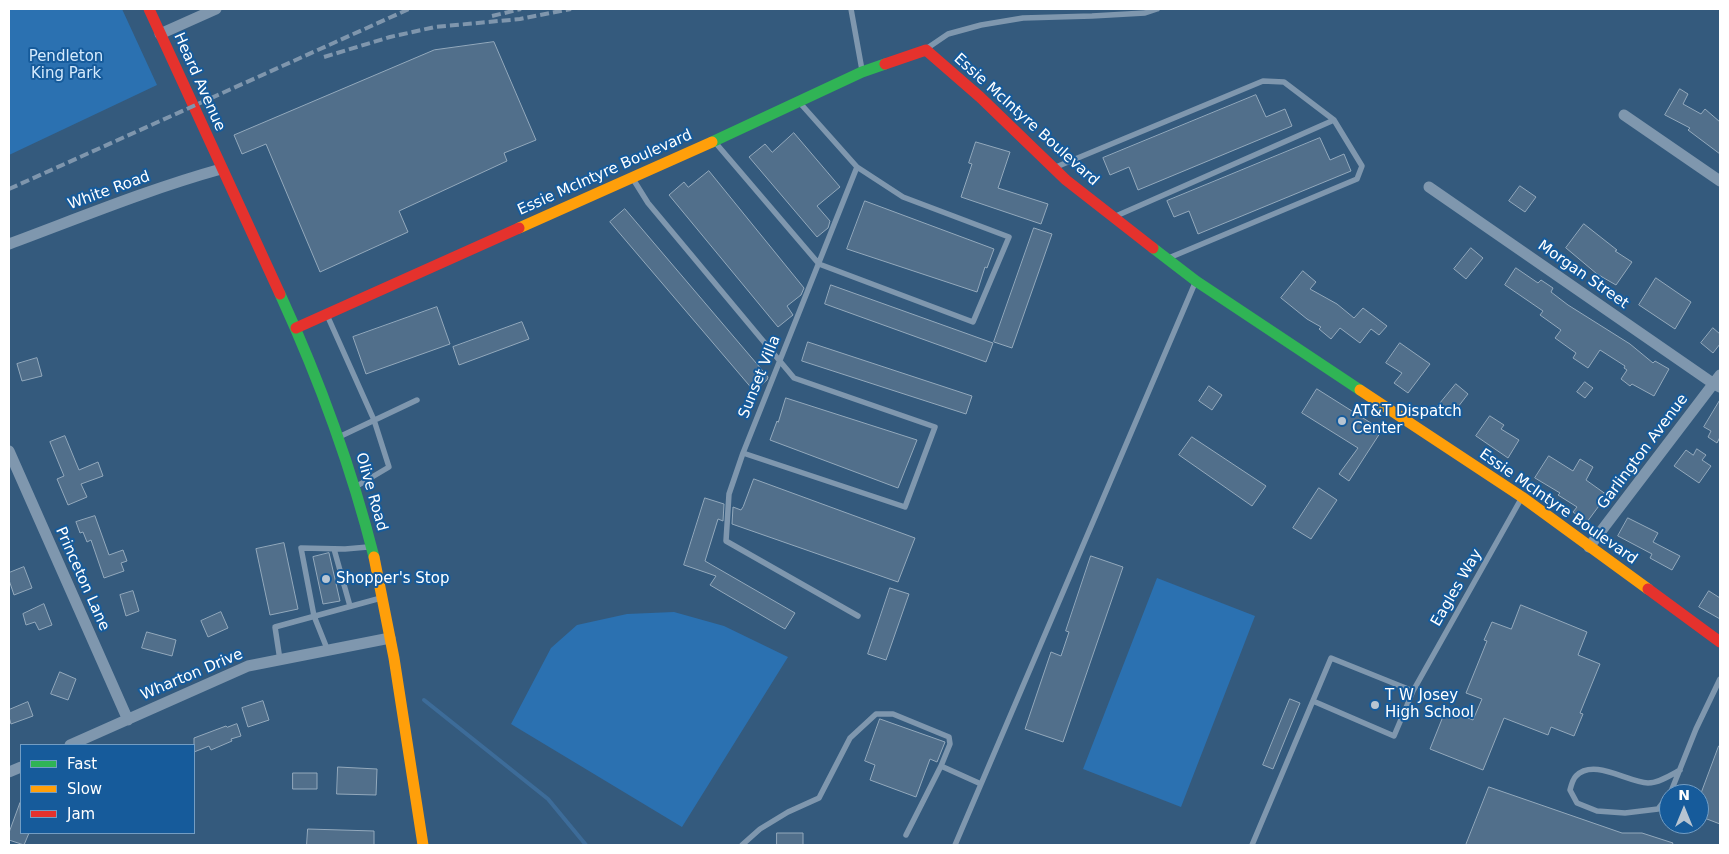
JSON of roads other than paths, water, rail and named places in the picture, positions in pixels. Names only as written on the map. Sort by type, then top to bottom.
[{"type":"street","name":"Heard Avenue","points":[[149,9],[221,169]]},
{"type":"street","points":[[160,34],[216,9]]},
{"type":"street","name":"Essie McIntyre Boulevard","points":[[296,328],[862,72],[926,50],[980,97],[1066,180],[1196,281],[1522,497],[1720,642]]},
{"type":"street","points":[[1624,115],[1720,181]]},
{"type":"street","name":"White Road","points":[[9,244],[112,205],[221,169]]},
{"type":"street","name":"Olive Road","points":[[221,169],[296,328],[339,436],[355,487],[384,597],[423,845]]},
{"type":"street","name":"Morgan Street","points":[[1429,186],[1718,382]]},
{"type":"street","name":"Garlington Avenue","points":[[1589,547],[1718,382]]},
{"type":"street","name":"Princeton Lane","points":[[9,451],[128,720]]},
{"type":"street","name":"Wharton Drive","points":[[72,744],[248,666],[390,638]]},
{"type":"lane","points":[[851,9],[862,72]]},
{"type":"lane","points":[[926,50],[948,34],[981,25],[1023,18],[1145,13],[1157,9]]},
{"type":"lane","points":[[1054,168],[1263,81],[1284,82],[1334,120],[1362,166],[1357,179],[1167,258]]},
{"type":"lane","points":[[713,141],[819,264],[973,322],[1009,237],[903,198],[857,168],[799,101]]},
{"type":"lane","points":[[1114,217],[1334,120]]},
{"type":"lane","name":"Sunset Villa","points":[[857,168],[743,452],[729,494],[726,541],[858,616]]},
{"type":"lane","points":[[632,177],[648,203],[794,378],[935,427],[905,507],[743,452]]},
{"type":"lane","points":[[955,845],[1196,281]]},
{"type":"lane","points":[[327,314],[374,420],[389,467],[355,487]]},
{"type":"lane","points":[[339,436],[417,400]]},
{"type":"lane","name":"Eagles Way","points":[[1313,701],[1394,736],[1413,691],[1522,497]]},
{"type":"lane","points":[[328,651],[314,616],[302,548],[372,547]]},
{"type":"lane","points":[[334,549],[350,606]]},
{"type":"lane","points":[[280,660],[275,626],[384,597]]},
{"type":"lane","points":[[1252,845],[1331,658],[1413,691]]},
{"type":"lane","points":[[1674,784],[1696,728],[1720,679]]},
{"type":"lane","points":[[742,845],[760,829],[788,812],[819,798],[850,738],[876,714],[893,714],[949,737],[950,744],[942,766],[906,835]]},
{"type":"lane","points":[[942,766],[981,784]]},
{"type":"lane","points":[[1659,808],[1625,814],[1597,811],[1577,803],[1570,790],[1576,776],[1588,770],[1604,770],[1628,779],[1649,783],[1665,778],[1680,770]]},
{"type":"waterway","points":[[424,700],[548,799],[586,845]]},
{"type":"railway","points":[[9,189],[409,9]]},
{"type":"railway","points":[[492,16],[521,9]]},
{"type":"railway","points":[[324,57],[390,37],[435,27],[520,19],[571,9]]},
{"type":"place","name":"AT&T Dispatch Center","points":[[1342,421]]},
{"type":"place","name":"Shopper's Stop","points":[[326,579]]},
{"type":"place","name":"T W Josey High School","points":[[1375,705]]},
{"type":"park label","name":"Pendleton King Park","points":[[66,66]]}]
